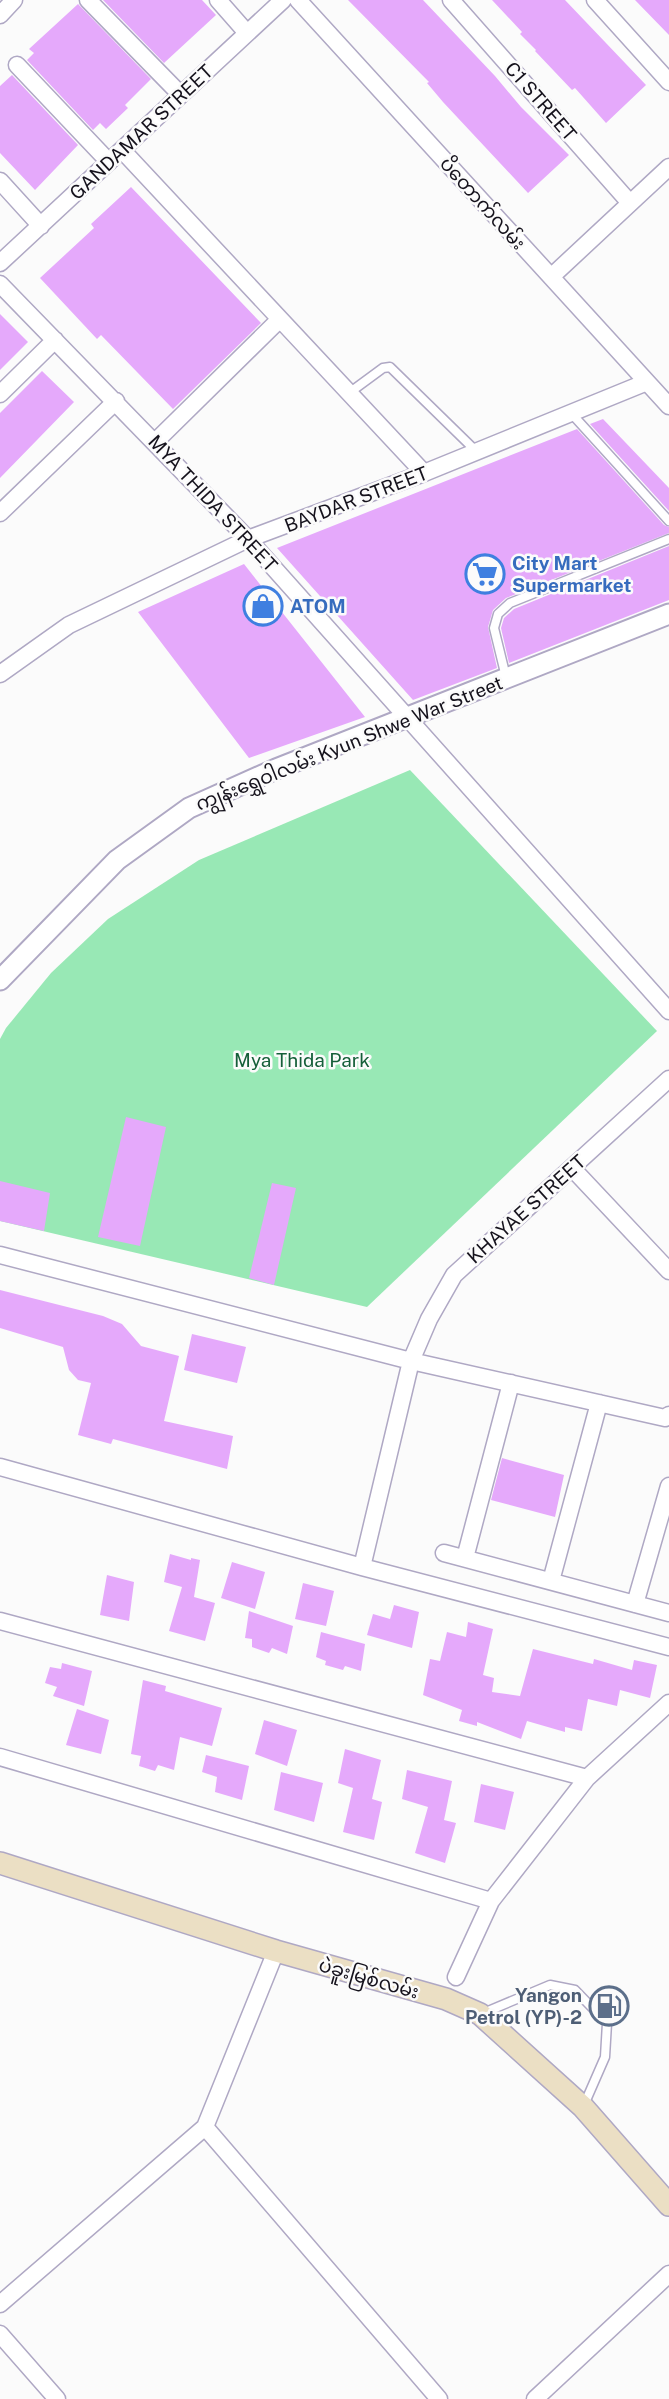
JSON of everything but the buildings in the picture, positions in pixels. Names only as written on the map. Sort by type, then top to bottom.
[{"type":"main road","name":"ပဲခူးမြစ်လမ်း","points":[[0,1863],[275,1951],[446,1999],[480,2014],[583,2107],[669,2205]]},
{"type":"street","points":[[0,15],[14,0]]},
{"type":"street","points":[[88,0],[181,95]]},
{"type":"street","points":[[218,0],[247,33]]},
{"type":"street","name":"GANDAMAR STREET","points":[[0,263],[283,0]]},
{"type":"street","name":"ပိတောက်လမ်း","points":[[298,0],[669,406]]},
{"type":"street","name":"C1 STREET","points":[[451,0],[630,203]]},
{"type":"street","points":[[595,0],[669,82]]},
{"type":"street","points":[[17,65],[109,162]]},
{"type":"street","points":[[122,150],[424,473]]},
{"type":"street","points":[[551,277],[669,167]]},
{"type":"street","points":[[0,181],[41,226]]},
{"type":"street","name":"MYA THIDA STREET","points":[[0,285],[248,539],[669,1011]]},
{"type":"street","points":[[155,442],[280,319]]},
{"type":"street","points":[[0,394],[55,340]]},
{"type":"street","name":"BAYDAR STREET","points":[[0,674],[69,625],[248,539],[424,473],[647,382]]},
{"type":"street","points":[[0,513],[116,401]]},
{"type":"street","name":"ကျွန်းရွှေဝါလမ်း Kyun Shwe War Street","points":[[0,980],[117,860],[189,808],[276,769],[669,614]]},
{"type":"street","name":"KHAYAE STREET","points":[[362,1567],[411,1361],[429,1319],[454,1275],[669,1079]]},
{"type":"street","points":[[572,1168],[669,1271]]},
{"type":"street","points":[[0,1255],[411,1361],[668,1418]]},
{"type":"street","points":[[465,1558],[511,1383]]},
{"type":"street","points":[[551,1581],[599,1403]]},
{"type":"street","points":[[0,1467],[362,1567],[669,1647]]},
{"type":"street","points":[[635,1604],[669,1486]]},
{"type":"street","points":[[444,1553],[669,1613]]},
{"type":"street","points":[[0,1621],[587,1778]]},
{"type":"street","points":[[456,1977],[491,1901],[587,1778],[669,1703]]},
{"type":"street","points":[[0,1758],[491,1901]]},
{"type":"street","points":[[0,2304],[205,2127],[275,1951]]},
{"type":"street","points":[[205,2127],[439,2399]]},
{"type":"street","points":[[535,2399],[669,2274]]},
{"type":"street","points":[[0,2334],[57,2399]]},
{"type":"lane","points":[[349,393],[383,368],[390,368],[477,452]]},
{"type":"lane","points":[[571,413],[669,521]]},
{"type":"lane","points":[[507,679],[494,628],[498,614],[510,603],[669,539]]},
{"type":"lane","points":[[480,2014],[550,1985],[575,1990],[607,2023],[605,2057],[583,2107]]},
{"type":"green space","name":"Mya Thida Park","points":[[410,770],[657,1031],[367,1307],[0,1221],[0,1039],[51,973],[108,919],[199,860]]},
{"type":"place","name":"City Mart Supermarket","points":[[485,574]]},
{"type":"place","name":"ATOM","points":[[263,606]]},
{"type":"place","name":"Yangon Petrol (YP)-2","points":[[609,2006]]}]
